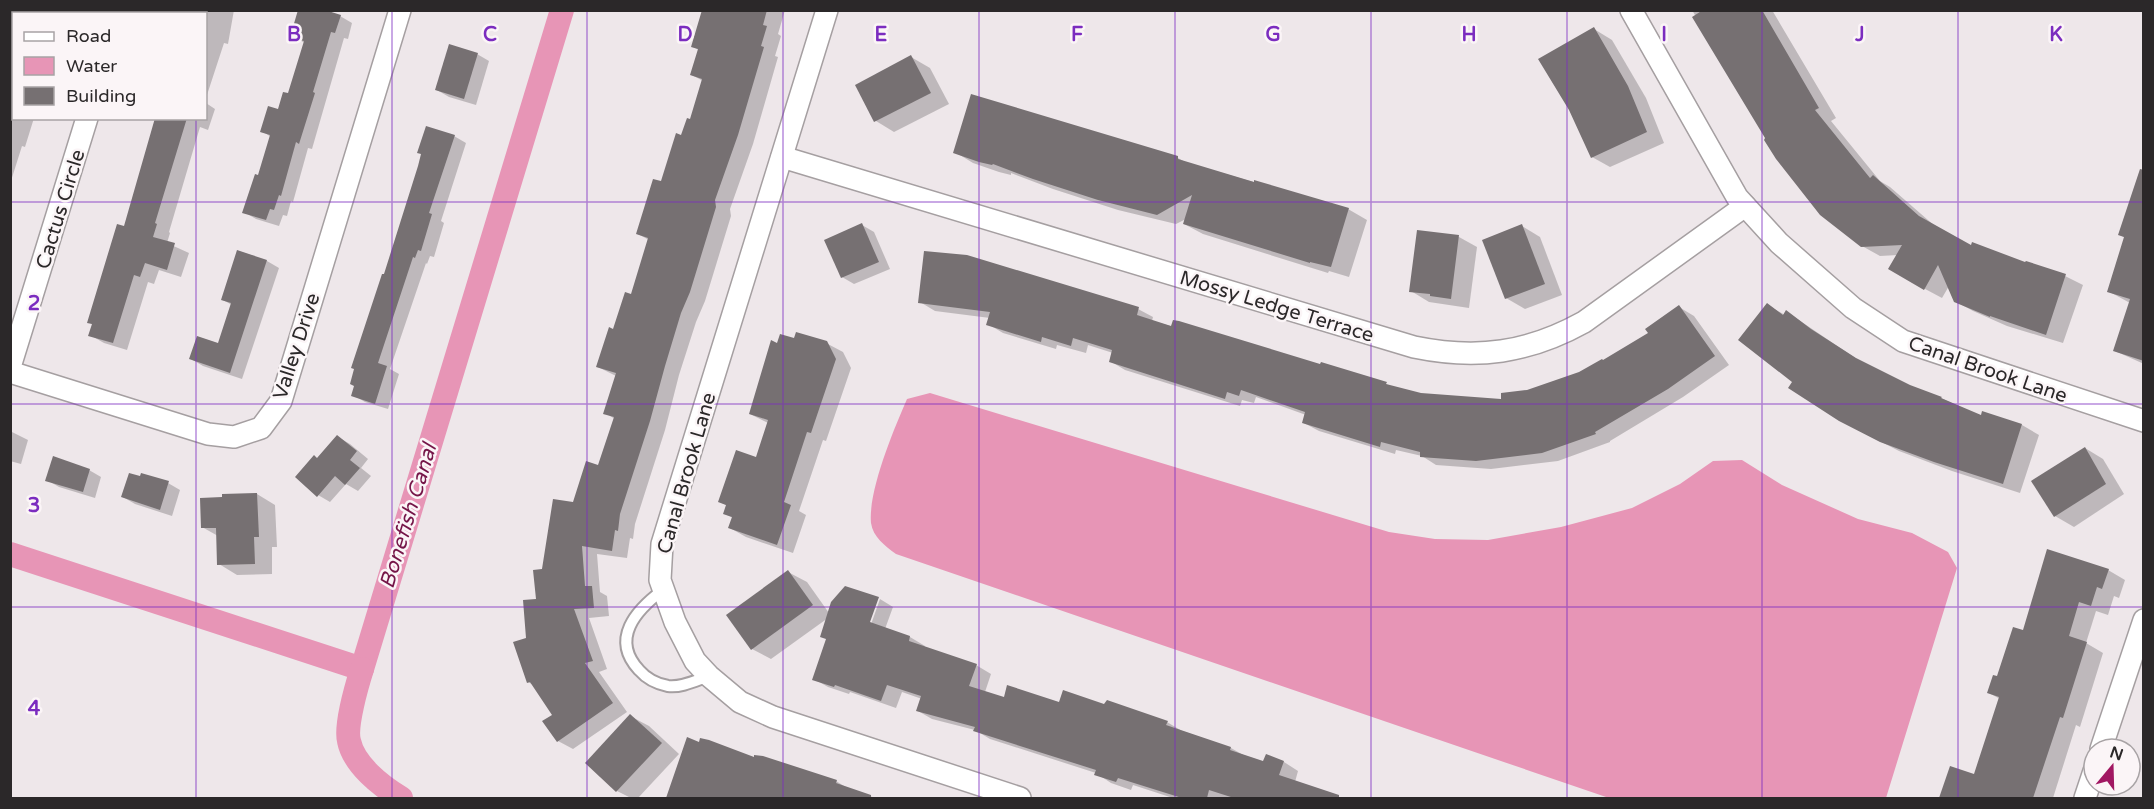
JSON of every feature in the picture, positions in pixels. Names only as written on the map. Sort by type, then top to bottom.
[{"type":"street","name":"Valley Drive","points":[[10,369],[208,434],[234,437],[261,428],[281,401],[400,10]]},
{"type":"street","name":"Canal Brook Lane","points":[[827,10],[662,544],[660,580],[675,622],[695,661],[708,676],[740,702],[773,717],[1020,798]]},
{"type":"street","name":"Canal Brook Lane","points":[[1631,10],[1737,197],[1779,243],[1816,278],[1853,308],[1903,341],[2144,422]]},
{"type":"street","name":"Cactus Circle","points":[[10,369],[86,120]]},
{"type":"street","name":"Mossy Ledge Terrace","points":[[782,157],[1414,347],[1442,353],[1470,354],[1516,349],[1558,336],[1584,322],[1745,206]]},
{"type":"street","points":[[2105,737],[2144,620]]},
{"type":"lane","points":[[663,590],[648,601],[630,624],[626,640],[628,654],[633,664],[644,676],[669,686],[686,684],[708,676]]},
{"type":"water","points":[[930,393],[1389,532],[1435,539],[1488,540],[1561,527],[1632,508],[1680,484],[1713,461],[1742,460],[1782,485],[1858,519],[1912,533],[1948,552],[1957,568],[1886,798],[1609,798],[896,554],[880,541],[872,528],[871,510],[874,494],[883,460],[907,399]]},
{"type":"building","points":[[298,10],[325,10],[341,15],[335,33],[331,32],[313,92],[315,93],[299,144],[296,142],[281,196],[279,195],[274,210],[270,209],[266,220],[242,213],[255,174],[258,175],[270,135],[260,132],[268,106],[278,109],[283,92],[288,93],[304,41],[290,37]]},
{"type":"building","points":[[702,10],[767,10],[763,25],[767,26],[761,46],[764,47],[620,514],[618,531],[615,530],[612,551],[582,546],[585,586],[592,586],[594,608],[574,609],[593,661],[585,663],[613,703],[557,742],[542,721],[552,715],[530,682],[527,683],[513,642],[526,638],[523,600],[536,599],[533,570],[542,569],[553,499],[573,502],[586,461],[598,465],[614,417],[603,414],[616,373],[596,367],[609,327],[613,329],[625,292],[631,294],[648,238],[636,234],[653,179],[661,181],[676,133],[681,135],[687,118],[690,119],[702,79],[690,75],[698,49],[691,47]]},
{"type":"building","points":[[1703,10],[1762,10],[1819,108],[1815,110],[1870,178],[1873,175],[1919,216],[1971,245],[1972,242],[2025,262],[2066,274],[2046,335],[1990,317],[1954,302],[1938,265],[1924,290],[1888,269],[1902,245],[1861,247],[1820,215],[1776,159],[1692,17]]},
{"type":"building","points":[[1594,27],[1628,86],[1647,132],[1591,158],[1569,110],[1538,59]]},
{"type":"building","points":[[449,44],[478,53],[464,99],[435,90]]},
{"type":"building","points":[[911,55],[931,93],[874,122],[855,85]]},
{"type":"building","points":[[971,94],[1178,156],[1178,159],[1254,182],[1254,180],[1349,208],[1331,267],[1310,263],[1183,224],[1192,195],[1157,215],[1098,200],[993,164],[953,153]]},
{"type":"building","points":[[154,120],[186,120],[155,223],[157,224],[153,237],[175,243],[167,270],[145,263],[140,277],[134,275],[113,343],[88,336],[92,324],[87,323],[117,224],[124,226]]},
{"type":"building","points":[[426,126],[455,135],[429,213],[432,214],[421,251],[418,250],[415,258],[413,257],[378,363],[387,366],[375,404],[351,396],[354,386],[350,384],[354,369],[351,368],[418,166],[421,154],[417,153]]},
{"type":"building","points":[[2140,169],[2144,170],[2144,361],[2113,351],[2130,299],[2107,292],[2124,237],[2118,235]]},
{"type":"building","points":[[862,223],[879,262],[841,278],[824,240]]},
{"type":"building","points":[[1522,224],[1545,284],[1505,299],[1482,240]]},
{"type":"building","points":[[1417,230],[1459,235],[1451,299],[1409,292]]},
{"type":"building","points":[[237,250],[267,260],[230,373],[189,359],[197,336],[218,343],[231,303],[221,300]]},
{"type":"building","points":[[924,251],[967,255],[1139,307],[1137,315],[1171,326],[1173,320],[1179,321],[1421,393],[1501,399],[1501,393],[1527,390],[1579,372],[1603,360],[1648,333],[1645,329],[1679,305],[1715,356],[1668,389],[1595,432],[1596,434],[1542,453],[1476,461],[1420,457],[1420,452],[1381,442],[1380,447],[1302,423],[1305,412],[1241,390],[1239,396],[1227,392],[1225,399],[1109,362],[1112,350],[1073,338],[1071,346],[1042,337],[1041,342],[986,325],[990,312],[918,303]]},
{"type":"building","points":[[1767,303],[1783,315],[1786,310],[1856,358],[1910,385],[1981,415],[1982,411],[2022,424],[2003,484],[1880,442],[1839,421],[1788,388],[1792,382],[1738,340]]},
{"type":"building","points":[[796,332],[827,341],[836,359],[811,433],[807,432],[784,502],[791,505],[777,545],[728,528],[732,517],[723,514],[726,505],[718,502],[736,450],[756,457],[768,420],[749,414],[771,340],[777,343],[780,334],[794,338]]},
{"type":"building","points":[[337,435],[357,451],[350,460],[360,468],[345,485],[335,476],[317,497],[295,477],[314,455],[317,458]]},
{"type":"building","points":[[2085,447],[2106,484],[2054,517],[2031,481]]},
{"type":"building","points":[[53,456],[90,469],[83,492],[45,481]]},
{"type":"building","points":[[129,473],[140,476],[141,473],[169,481],[160,510],[121,497]]},
{"type":"building","points":[[257,493],[259,537],[254,537],[255,564],[217,565],[216,528],[201,528],[200,498],[222,497],[222,494]]},
{"type":"building","points":[[2047,549],[2109,569],[2102,589],[2097,587],[2091,606],[2079,602],[2069,636],[2087,642],[2063,718],[2060,717],[2033,798],[1939,798],[1950,766],[1974,774],[1999,697],[1987,693],[1993,675],[1997,676],[2013,627],[2023,630]]},
{"type":"building","points":[[788,570],[813,605],[751,650],[726,615]]},
{"type":"building","points":[[845,586],[879,597],[870,622],[910,636],[909,641],[977,664],[969,686],[1004,697],[1007,685],[1059,702],[1063,690],[1104,704],[1107,700],[1168,721],[1166,725],[1231,747],[1230,750],[1263,761],[1266,754],[1284,761],[1279,775],[1339,795],[1339,798],[1234,798],[1209,790],[1207,798],[1182,798],[1118,778],[1116,782],[1094,775],[1096,770],[973,731],[975,727],[916,711],[921,696],[887,685],[881,701],[835,685],[834,687],[812,680],[826,639],[820,637],[831,602]]},
{"type":"building","points":[[630,714],[662,743],[616,792],[585,763]]},
{"type":"building","points":[[687,737],[699,742],[700,738],[709,740],[754,757],[754,755],[763,756],[837,780],[836,783],[871,795],[871,798],[666,798]]},
{"type":"waterway","name":"Bonefish Canal","points":[[10,554],[362,669],[562,10]]},
{"type":"waterway","points":[[362,669],[350,716],[349,741],[362,766],[377,781],[401,798]]}]
